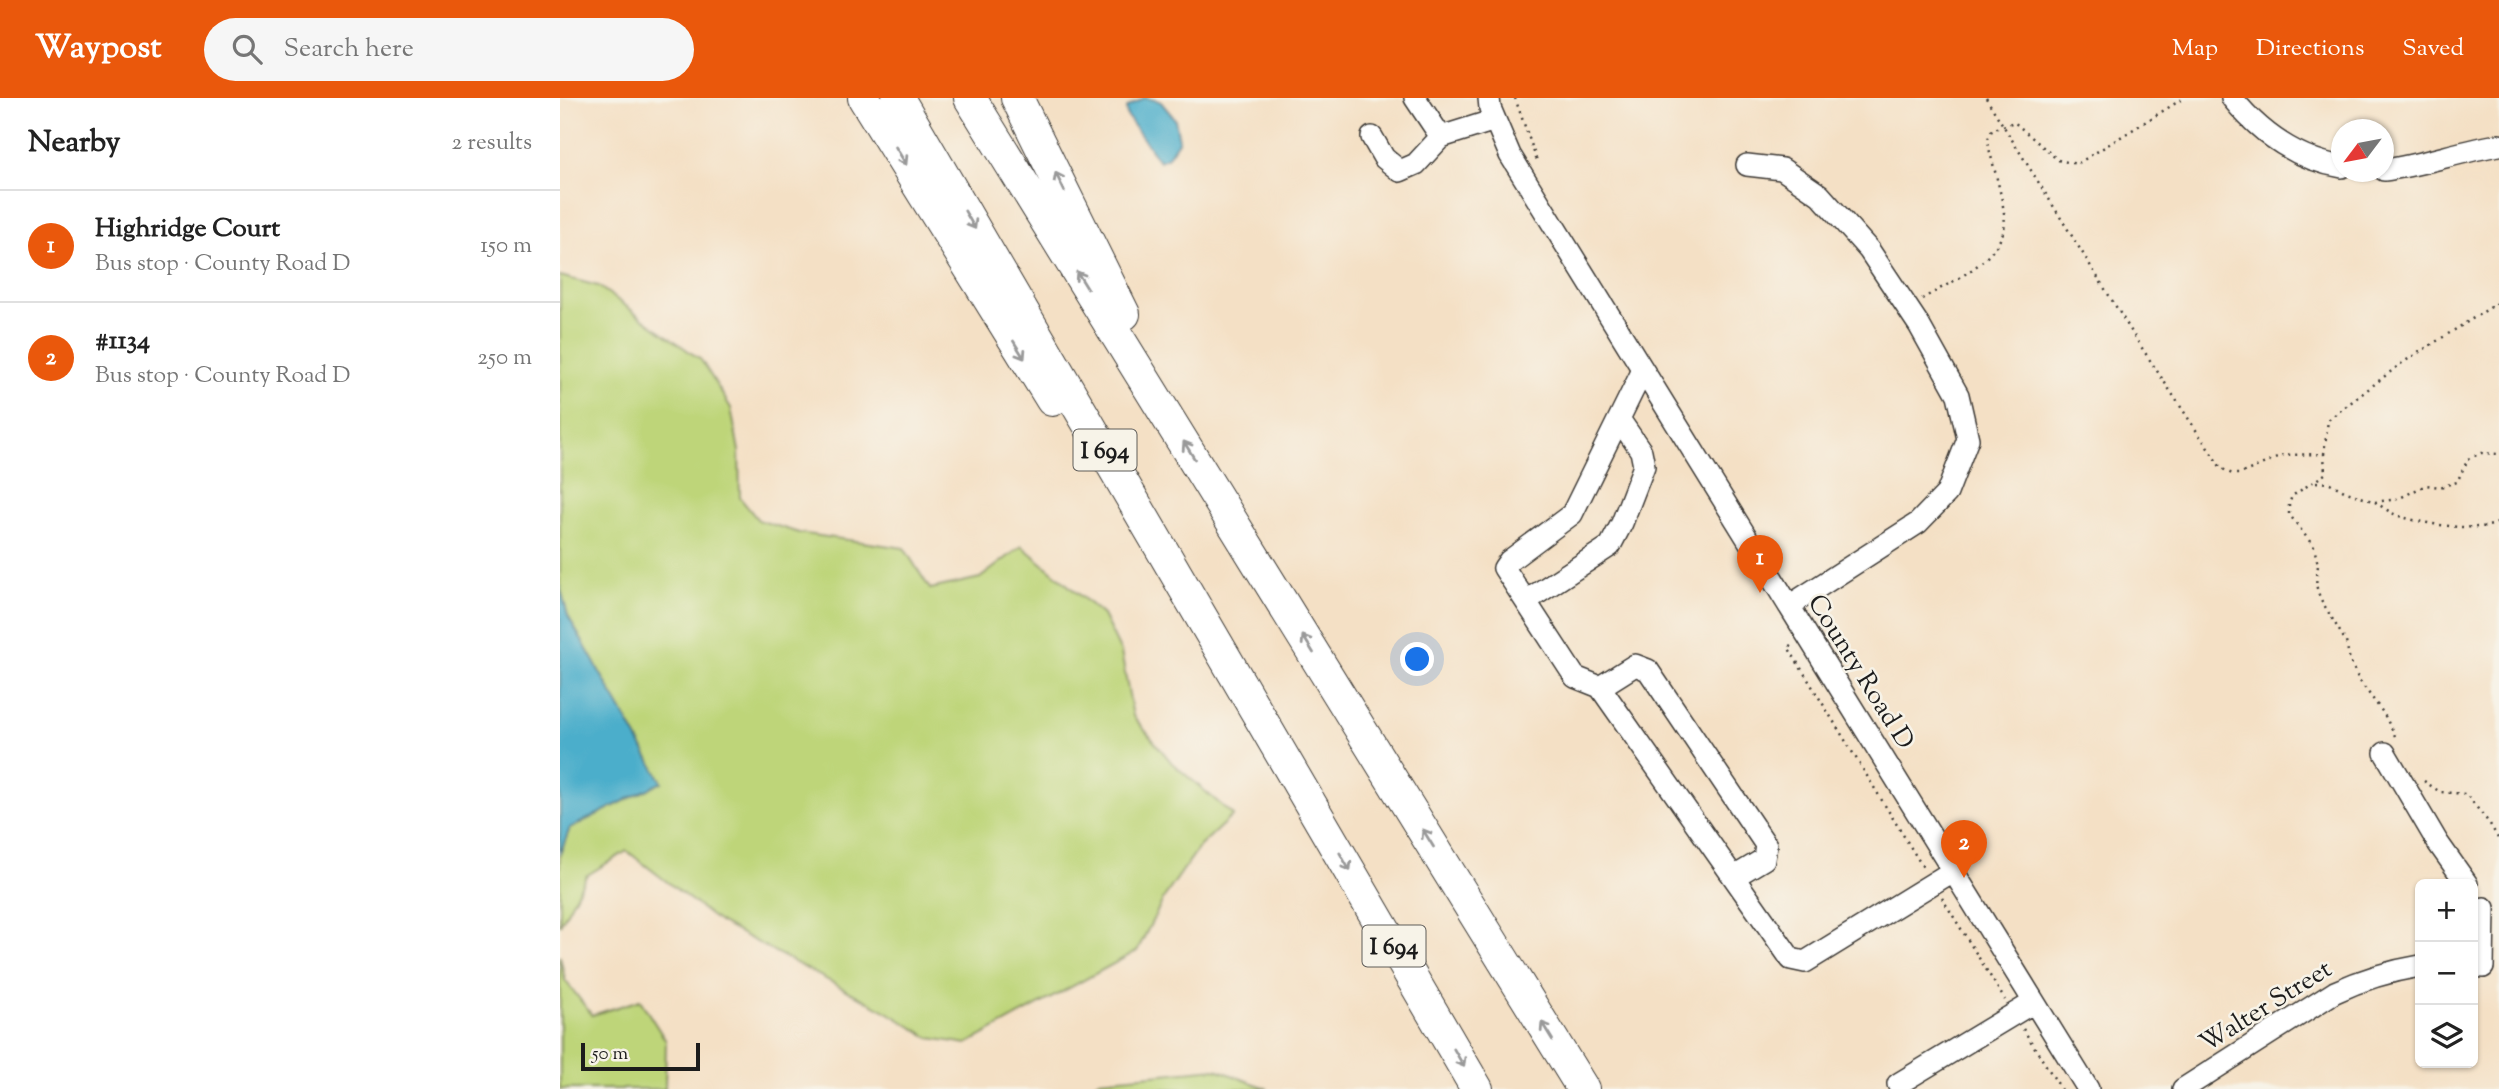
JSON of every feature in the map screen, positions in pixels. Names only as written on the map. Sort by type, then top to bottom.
[{"type":"highway","points":[[864,98],[1015,344],[1311,803]]},
{"type":"highway","name":"I 694","points":[[898,98],[1476,1089]]},
{"type":"highway","name":"I 694","points":[[970,98],[1583,1089]]},
{"type":"highway","points":[[1017,98],[1123,312],[1158,400]]},
{"type":"street","points":[[1415,98],[1441,137]]},
{"type":"street","name":"County Road D","points":[[1489,98],[1510,155],[2088,1089]]},
{"type":"street","points":[[2232,98],[2264,132],[2284,146],[2303,156],[2331,164]]},
{"type":"street","points":[[1372,137],[1384,159],[1401,171],[1416,164],[1441,137],[1495,120]]},
{"type":"street","points":[[2394,169],[2499,145]]},
{"type":"street","points":[[1747,165],[1782,169],[1821,195],[1869,250],[1908,308],[1958,395],[1968,439],[1947,493],[1918,523],[1789,606]]},
{"type":"street","points":[[1643,370],[1572,514],[1509,561],[1504,568],[1575,677],[1600,687],[1791,959],[1805,962],[1953,871]]},
{"type":"street","points":[[1526,601],[1610,546],[1644,466],[1641,451],[1619,419]]},
{"type":"street","points":[[1600,687],[1635,665],[1648,670],[1766,845],[1764,859],[1734,877]]},
{"type":"street","points":[[2390,746],[2438,843],[2463,879]]},
{"type":"street","points":[[2478,900],[2499,932]]},
{"type":"street","points":[[2478,900],[2485,967]]},
{"type":"street","name":"Walter Street","points":[[2183,1089],[2335,992],[2380,974],[2415,967]]},
{"type":"street","points":[[1899,1084],[2034,1002]]},
{"type":"path","points":[[1515,98],[1537,161]]},
{"type":"path","points":[[1986,98],[2138,342],[2221,468],[2232,474],[2240,474],[2284,455],[2324,454]]},
{"type":"path","points":[[1908,308],[1981,262],[1991,253],[2005,228],[1988,139],[1993,130],[2014,122],[2058,160],[2077,164],[2184,98]]},
{"type":"path","points":[[2390,746],[2384,714],[2359,680],[2350,661],[2346,642],[2320,598],[2316,585],[2318,565],[2314,547],[2290,514],[2289,504],[2292,496],[2325,474],[2324,454],[2328,420],[2402,363],[2499,302]]},
{"type":"path","points":[[2375,502],[2398,499],[2426,485],[2441,487],[2457,482],[2468,458],[2481,453],[2499,454]]},
{"type":"path","points":[[2316,482],[2330,483],[2396,514],[2436,525],[2476,526],[2495,525],[2499,522]]},
{"type":"path","points":[[2419,776],[2440,792],[2466,794],[2499,840]]},
{"type":"green space","points":[[560,276],[598,286],[701,360],[731,408],[739,451],[740,498],[758,520],[799,533],[904,548],[930,589],[980,578],[1022,546],[1103,615],[1121,652],[1133,716],[1172,763],[1233,815],[1200,846],[1165,896],[1137,951],[967,1044],[930,1038],[884,1010],[719,922],[627,851],[586,876],[560,925],[560,854],[570,828],[662,782],[568,616],[560,586]]},
{"type":"green space","points":[[560,956],[565,980],[592,1015],[640,1000],[666,1041],[665,1089],[560,1089]]},
{"type":"green space","points":[[1216,1069],[1268,1089],[1088,1089],[1099,1080]]},
{"type":"water","points":[[1144,98],[1160,101],[1175,119],[1179,140],[1167,158],[1159,161],[1127,116],[1126,108]]},
{"type":"water","points":[[560,586],[568,616],[662,782],[570,828],[560,854]]},
{"type":"place","name":"Highridge Court","points":[[1760,593]]},
{"type":"place","name":"#1134","points":[[1964,878]]}]
